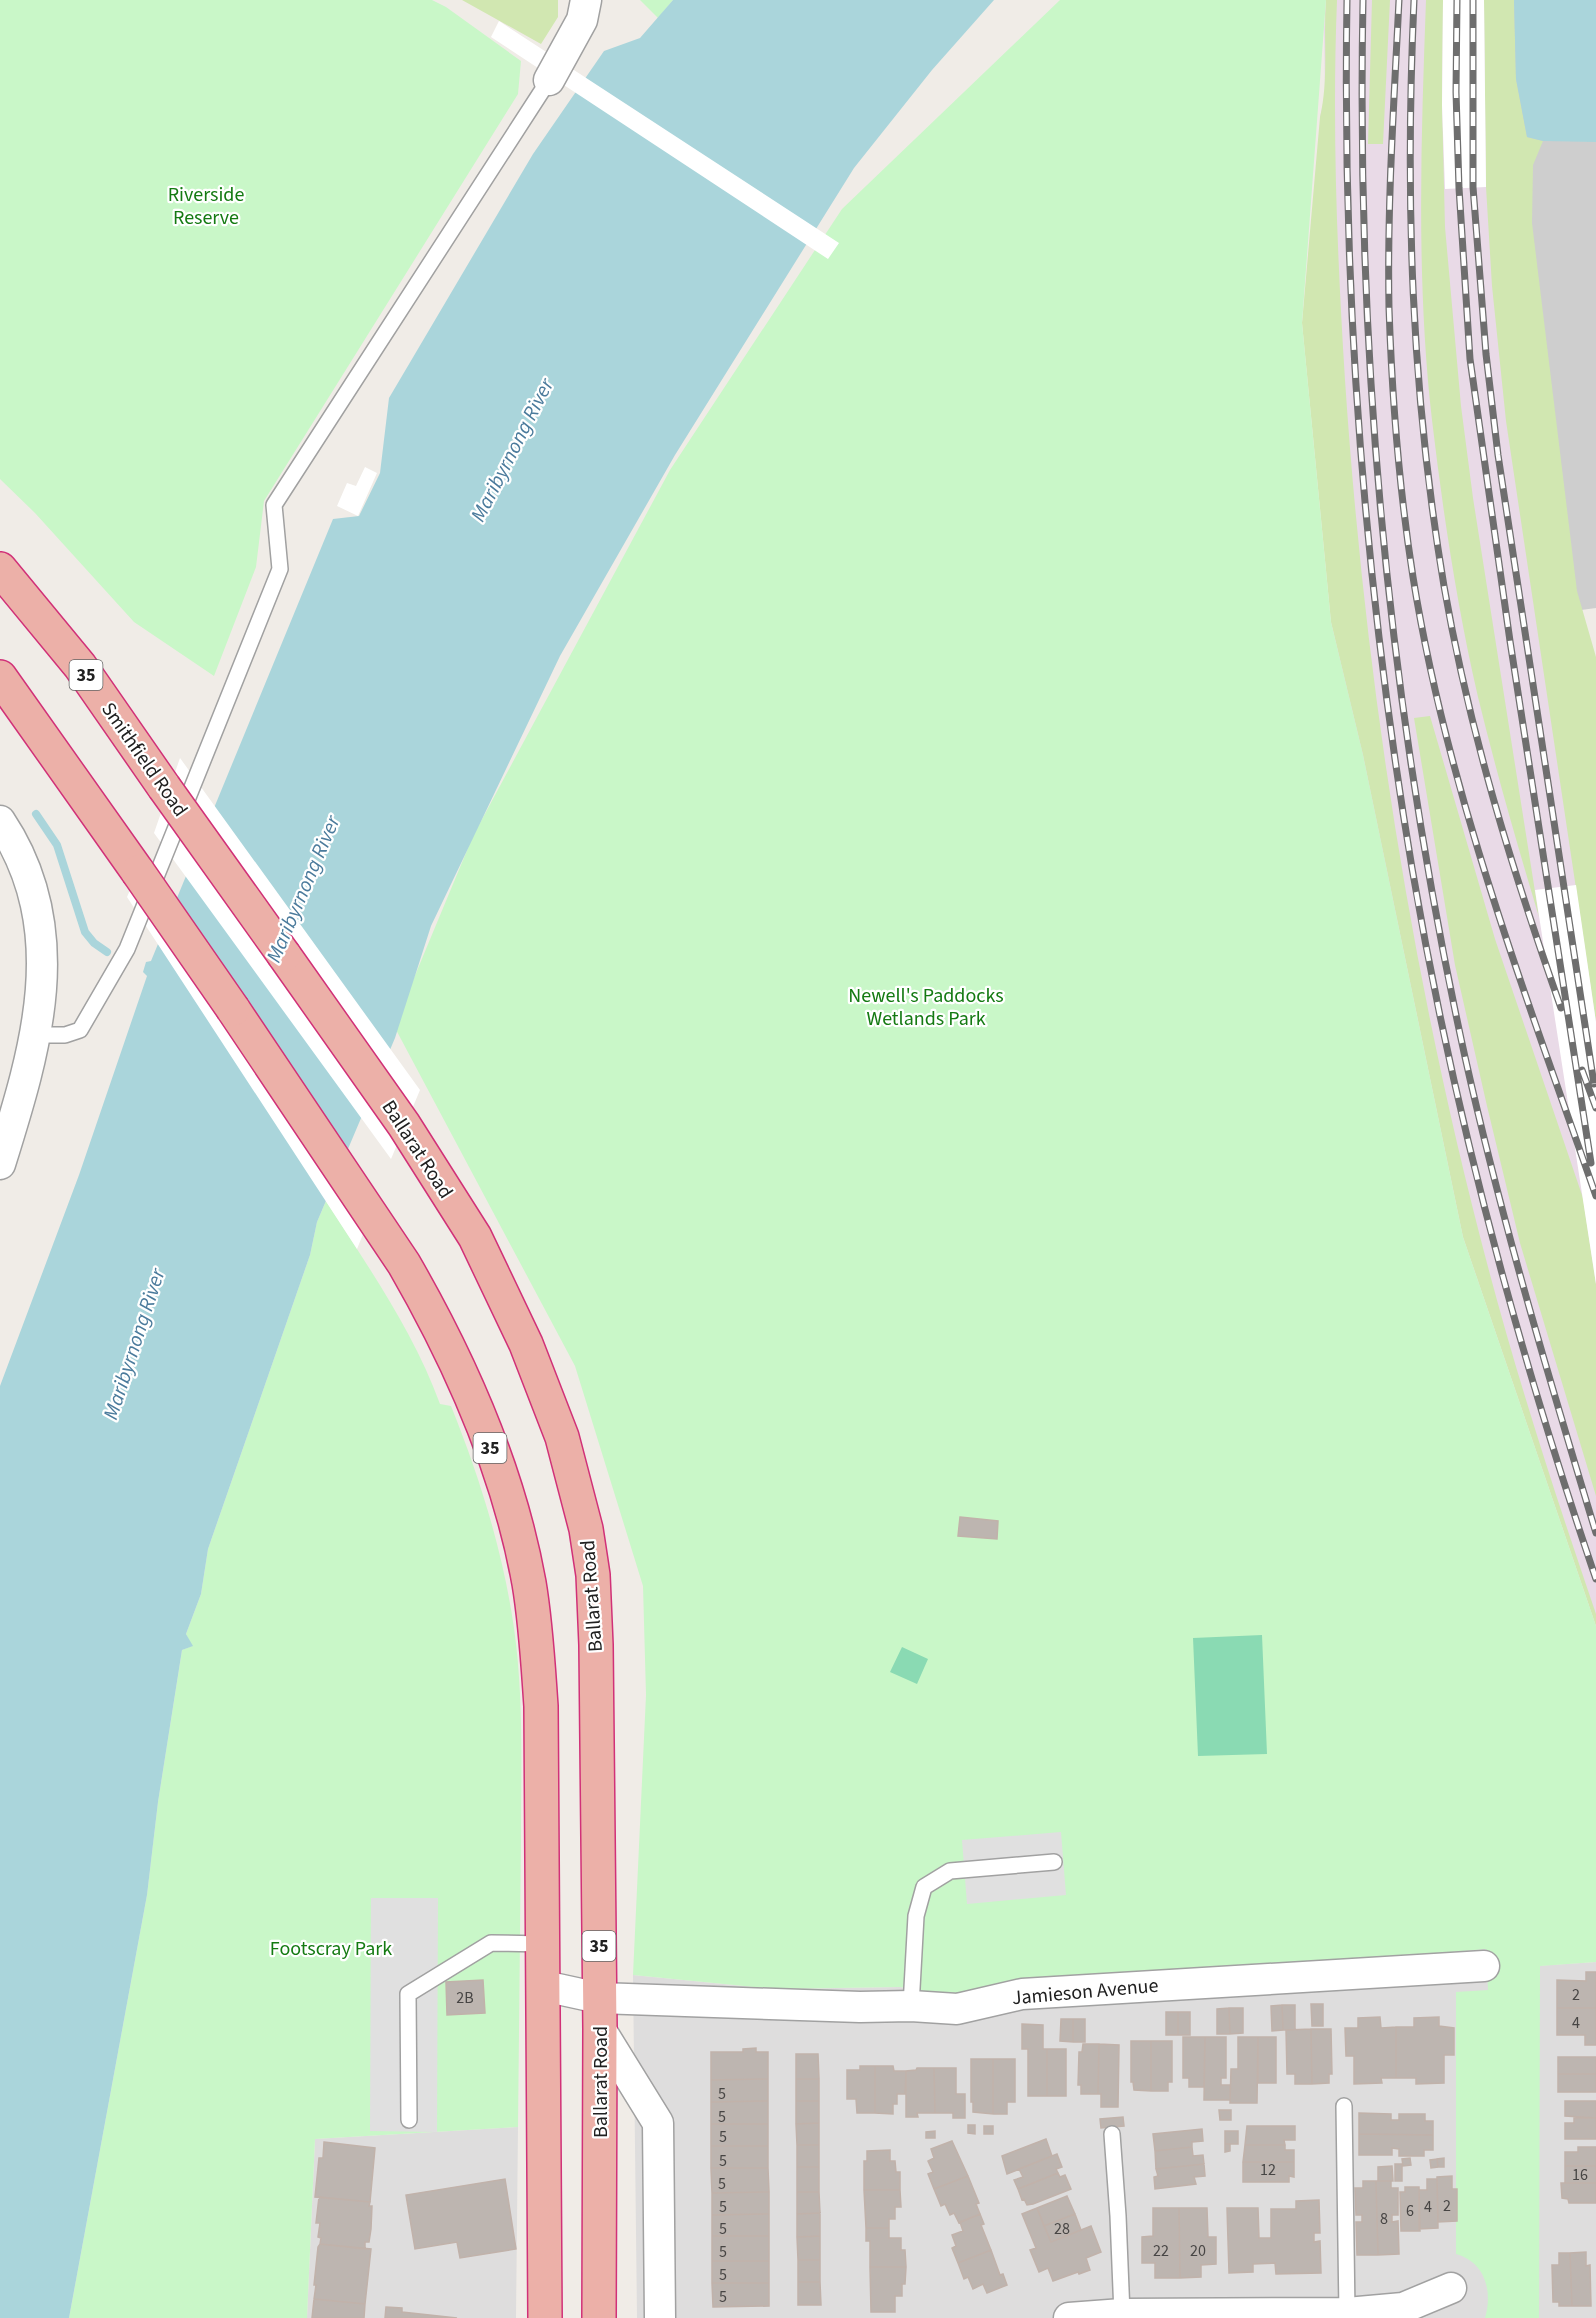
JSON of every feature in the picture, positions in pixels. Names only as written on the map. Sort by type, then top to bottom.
[{"type":"highway","name":"Smithfield Road","points":[[0,569],[80,666],[284,955]]},
{"type":"highway","name":"35","points":[[0,677],[233,1009],[404,1264],[456,1361],[498,1469],[518,1536],[528,1581],[537,1640],[541,1706],[545,2318]]},
{"type":"highway","name":"Ballarat Road","points":[[284,955],[404,1125],[475,1237],[526,1344],[562,1437],[586,1529],[593,1575],[596,1645],[600,2014],[599,2318]]},
{"type":"street","points":[[549,80],[582,20],[586,0]]},
{"type":"street","points":[[0,821],[21,859],[39,917],[42,965],[36,1035],[20,1102],[0,1164]]},
{"type":"street","name":"Jamieson Avenue","points":[[544,1986],[600,2014],[911,2006],[957,2009],[1022,1994],[1484,1966]]},
{"type":"street","points":[[600,2014],[658,2123],[660,2318]]},
{"type":"street","points":[[1069,2318],[1122,2314],[1347,2313],[1402,2308],[1451,2288]]},
{"type":"lane","points":[[36,1035],[70,1034],[80,1030],[127,949],[280,569],[274,505],[549,80]]},
{"type":"lane","points":[[911,2006],[916,1916],[924,1887],[950,1871],[1054,1862]]},
{"type":"lane","points":[[409,2120],[408,1994],[491,1943],[544,1944]]},
{"type":"lane","points":[[1344,2106],[1347,2313]]},
{"type":"lane","points":[[1112,2134],[1119,2216],[1122,2314]]},
{"type":"shaded area","points":[[1326,0],[1505,0],[1596,799],[1596,1626],[1463,1237],[1399,930],[1331,622],[1320,117],[1325,95]]},
{"type":"shaded area","points":[[1505,0],[1596,0],[1596,608],[1566,612]]},
{"type":"shaded area","points":[[1061,1832],[1066,1895],[967,1904],[962,1840]]},
{"type":"shaded area","points":[[371,1898],[438,1898],[437,2132],[370,2131]]},
{"type":"shaded area","points":[[1486,1949],[1488,1969],[1596,1962],[1596,2318],[637,2318],[633,1975],[773,1989],[900,1987],[951,1996],[1066,1976],[1395,1957]]},
{"type":"shaded area","points":[[518,2127],[516,2318],[307,2318],[315,2139]]},
{"type":"green space","name":"Riverside Reserve","points":[[0,0],[432,0],[446,7],[521,61],[518,94],[264,501],[256,567],[214,676],[134,622],[35,513],[0,479]]},
{"type":"green space","points":[[462,0],[558,0],[558,17],[541,44]]},
{"type":"green space","points":[[640,0],[673,0],[658,18]]},
{"type":"green space","name":"Newell's Paddocks Wetlands Park","points":[[1060,0],[1326,0],[1302,323],[1331,622],[1363,755],[1463,1237],[1596,1626],[1596,1962],[1540,1966],[1539,2318],[1485,2318],[1488,2298],[1484,2279],[1474,2264],[1456,2254],[1456,1992],[1488,1990],[1486,1949],[1395,1957],[1066,1976],[951,1996],[900,1987],[773,1989],[633,1975],[646,1695],[643,1586],[575,1366],[394,1026],[473,836],[670,470],[842,209]]},
{"type":"green space","points":[[1326,0],[1337,0],[1335,142],[1338,237],[1345,380],[1354,492],[1365,604],[1395,827],[1436,1048],[1488,1267],[1512,1355],[1596,1614],[1596,1626],[1463,1237],[1363,755],[1331,622],[1302,323],[1323,103]]},
{"type":"green space","points":[[1372,0],[1390,0],[1383,144],[1368,144]]},
{"type":"green space","points":[[1426,0],[1443,0],[1442,105],[1445,227],[1461,406],[1473,498],[1539,917],[1492,752],[1470,663],[1436,455],[1427,368],[1422,263],[1421,158]]},
{"type":"green space","points":[[1484,0],[1514,0],[1516,79],[1527,137],[1543,141],[1533,165],[1532,223],[1577,591],[1596,657],[1596,1022],[1506,421],[1492,286],[1486,187]]},
{"type":"green space","points":[[1430,716],[1495,939],[1583,1198],[1596,1284],[1596,1496],[1520,1243],[1455,965],[1414,718]]},
{"type":"green space","name":"Footscray Park","points":[[326,1201],[403,1325],[417,1350],[440,1404],[451,1406],[481,1488],[504,1571],[514,1628],[521,1708],[518,2127],[315,2139],[307,2318],[69,2318],[147,1895],[158,1802],[182,1650],[192,1646],[186,1634],[201,1594],[208,1549],[310,1255],[317,1222]]},
{"type":"green space","points":[[1262,1635],[1267,1754],[1198,1756],[1193,1638]]},
{"type":"green space","points":[[902,1647],[928,1659],[917,1684],[890,1672]]},
{"type":"water","name":"Maribyrnong River","points":[[673,0],[994,0],[932,70],[854,168],[675,455],[560,656],[431,926],[395,1038],[317,1222],[310,1255],[208,1549],[201,1594],[186,1634],[193,1646],[182,1650],[158,1802],[147,1895],[69,2318],[0,2318],[0,1386],[79,1175],[147,976],[143,972],[146,962],[151,961],[333,519],[359,516],[380,473],[389,398],[533,154],[604,51],[640,38]]},
{"type":"water","points":[[1514,0],[1596,0],[1596,142],[1543,141],[1527,137],[1516,79]]},
{"type":"pier","points":[[1443,0],[1484,0],[1486,187],[1445,189],[1442,105]]},
{"type":"pier","points":[[499,21],[839,243],[828,259],[491,37]]},
{"type":"pier","points":[[365,467],[377,473],[358,516],[337,506],[347,483],[356,486]]},
{"type":"pier","points":[[180,758],[420,1090],[391,1159],[154,833]]},
{"type":"pier","points":[[138,872],[378,1197],[357,1249],[127,897]]},
{"type":"pier","points":[[1576,885],[1596,1022],[1596,1284],[1535,890]]},
{"type":"building","points":[[960,1517],[998,1521],[997,1539],[958,1536]]},
{"type":"building","points":[[1586,1972],[1596,1972],[1596,2008],[1557,2008],[1557,1980],[1586,1981]]},
{"type":"building","points":[[483,1980],[485,2013],[447,2015],[446,1982]]},
{"type":"building","points":[[1311,2004],[1323,2004],[1323,2026],[1312,2026]]},
{"type":"building","points":[[1282,2005],[1295,2005],[1295,2030],[1283,2030]]},
{"type":"building","points":[[1282,2005],[1283,2030],[1272,2031],[1271,2006]]},
{"type":"building","points":[[1229,2008],[1243,2008],[1243,2033],[1230,2034]]},
{"type":"building","points":[[1229,2008],[1230,2034],[1217,2034],[1217,2009]]},
{"type":"building","points":[[1557,2008],[1596,2008],[1596,2045],[1585,2045],[1585,2035],[1557,2035]]},
{"type":"building","points":[[1166,2012],[1178,2012],[1178,2035],[1166,2035]]},
{"type":"building","points":[[1178,2012],[1190,2012],[1190,2035],[1178,2035]]},
{"type":"building","points":[[1380,2017],[1381,2028],[1396,2027],[1396,2078],[1381,2078],[1382,2083],[1354,2084],[1354,2056],[1346,2056],[1345,2028],[1358,2028],[1358,2018]]},
{"type":"building","points":[[1439,2017],[1439,2026],[1454,2028],[1454,2055],[1444,2055],[1444,2083],[1416,2084],[1416,2078],[1396,2078],[1396,2027],[1414,2027],[1414,2018]]},
{"type":"building","points":[[1061,2019],[1073,2019],[1073,2042],[1060,2041]]},
{"type":"building","points":[[1073,2019],[1085,2019],[1085,2042],[1073,2042]]},
{"type":"building","points":[[1022,2024],[1043,2025],[1043,2049],[1047,2049],[1047,2096],[1028,2096],[1028,2049],[1022,2049]]},
{"type":"building","points":[[1311,2029],[1312,2084],[1295,2084],[1295,2074],[1287,2074],[1286,2030]]},
{"type":"building","points":[[1311,2029],[1331,2029],[1332,2074],[1329,2074],[1329,2083],[1312,2084]]},
{"type":"building","points":[[1183,2037],[1205,2037],[1204,2087],[1189,2087],[1189,2078],[1183,2078]]},
{"type":"building","points":[[1205,2037],[1226,2037],[1226,2078],[1221,2078],[1221,2085],[1230,2085],[1230,2100],[1204,2100]]},
{"type":"building","points":[[1238,2037],[1258,2037],[1257,2103],[1230,2103],[1231,2069],[1238,2069]]},
{"type":"building","points":[[1258,2037],[1276,2037],[1276,2083],[1258,2083]]},
{"type":"building","points":[[1131,2041],[1151,2041],[1151,2091],[1134,2090],[1133,2082],[1131,2082]]},
{"type":"building","points":[[1151,2041],[1172,2041],[1172,2082],[1168,2082],[1168,2091],[1151,2091]]},
{"type":"building","points":[[1083,2044],[1099,2044],[1098,2094],[1081,2094],[1081,2085],[1078,2085],[1079,2052],[1082,2052]]},
{"type":"building","points":[[1099,2044],[1119,2045],[1118,2107],[1101,2107],[1101,2094],[1098,2094]]},
{"type":"building","points":[[756,2048],[756,2052],[768,2052],[768,2079],[711,2080],[711,2052],[743,2052],[743,2049]]},
{"type":"building","points":[[1047,2049],[1066,2049],[1066,2096],[1047,2096]]},
{"type":"building","points":[[796,2054],[818,2054],[819,2079],[796,2079]]},
{"type":"building","points":[[1558,2057],[1596,2057],[1596,2074],[1558,2074]]},
{"type":"building","points":[[971,2059],[993,2059],[993,2114],[973,2112]]},
{"type":"building","points":[[993,2059],[1015,2059],[1015,2102],[1007,2102],[1007,2114],[993,2114]]},
{"type":"building","points":[[860,2066],[875,2066],[875,2113],[857,2113],[856,2099],[847,2099],[847,2070],[860,2070]]},
{"type":"building","points":[[875,2066],[893,2066],[894,2071],[906,2071],[905,2094],[897,2094],[897,2104],[893,2104],[893,2114],[875,2113]]},
{"type":"building","points":[[917,2068],[934,2068],[935,2113],[917,2113],[918,2117],[906,2117],[906,2071]]},
{"type":"building","points":[[934,2068],[956,2068],[956,2094],[965,2094],[965,2118],[953,2118],[953,2113],[935,2113]]},
{"type":"building","points":[[1558,2074],[1596,2074],[1596,2092],[1558,2092]]},
{"type":"building","points":[[768,2079],[768,2101],[711,2102],[711,2080]]},
{"type":"building","points":[[796,2079],[819,2079],[819,2101],[796,2101]]},
{"type":"building","points":[[768,2101],[768,2124],[711,2124],[711,2102]]},
{"type":"building","points":[[796,2101],[819,2101],[819,2123],[796,2124]]},
{"type":"building","points":[[1565,2101],[1596,2101],[1596,2118],[1565,2116]]},
{"type":"building","points":[[1219,2110],[1231,2110],[1231,2120],[1220,2120]]},
{"type":"building","points":[[1359,2113],[1391,2114],[1391,2120],[1399,2120],[1399,2114],[1425,2114],[1425,2121],[1433,2121],[1433,2135],[1359,2134]]},
{"type":"building","points":[[1123,2117],[1124,2126],[1101,2128],[1100,2119]]},
{"type":"building","points":[[1574,2118],[1596,2118],[1596,2139],[1565,2139],[1565,2123],[1574,2123]]},
{"type":"building","points":[[819,2123],[819,2145],[797,2145],[796,2124]]},
{"type":"building","points":[[711,2124],[768,2124],[768,2146],[711,2146]]},
{"type":"building","points":[[968,2125],[975,2125],[975,2134],[968,2133]]},
{"type":"building","points":[[984,2126],[993,2126],[993,2134],[984,2134]]},
{"type":"building","points":[[1247,2126],[1295,2126],[1295,2140],[1284,2140],[1285,2145],[1245,2145]]},
{"type":"building","points":[[1202,2129],[1203,2141],[1192,2142],[1192,2147],[1155,2151],[1153,2134]]},
{"type":"building","points":[[935,2131],[935,2138],[926,2138],[926,2132]]},
{"type":"building","points":[[1225,2131],[1238,2131],[1238,2144],[1225,2144]]},
{"type":"building","points":[[1359,2134],[1433,2135],[1433,2150],[1424,2150],[1424,2156],[1399,2156],[1399,2149],[1392,2148],[1392,2155],[1359,2155]]},
{"type":"building","points":[[1046,2139],[1052,2156],[1007,2174],[1002,2156]]},
{"type":"building","points":[[952,2141],[968,2176],[934,2189],[928,2174],[933,2172],[928,2161],[934,2158],[931,2149]]},
{"type":"building","points":[[324,2142],[375,2148],[370,2202],[315,2197],[319,2158],[323,2158]]},
{"type":"building","points":[[1225,2144],[1230,2144],[1230,2151],[1225,2152]]},
{"type":"building","points":[[797,2145],[819,2145],[819,2167],[797,2167]]},
{"type":"building","points":[[1245,2145],[1285,2145],[1285,2150],[1294,2150],[1294,2162],[1243,2162]]},
{"type":"building","points":[[711,2146],[768,2146],[768,2168],[711,2168]]},
{"type":"building","points":[[1192,2147],[1193,2156],[1203,2155],[1204,2164],[1156,2169],[1155,2151]]},
{"type":"building","points":[[1578,2147],[1596,2147],[1596,2166],[1565,2166],[1565,2152],[1578,2152]]},
{"type":"building","points":[[890,2150],[890,2161],[895,2161],[896,2172],[900,2172],[900,2190],[864,2190],[864,2161],[867,2161],[867,2151]]},
{"type":"building","points":[[1057,2154],[1062,2167],[1056,2169],[1058,2173],[1018,2189],[1014,2180],[1023,2177],[1019,2169]]},
{"type":"building","points":[[1410,2158],[1411,2165],[1403,2166],[1402,2159]]},
{"type":"building","points":[[1444,2158],[1444,2167],[1438,2167],[1437,2159]]},
{"type":"building","points":[[1437,2159],[1438,2167],[1431,2168],[1430,2160]]},
{"type":"building","points":[[1243,2162],[1294,2162],[1294,2177],[1289,2176],[1289,2182],[1243,2182]]},
{"type":"building","points":[[1204,2164],[1205,2176],[1194,2177],[1196,2184],[1155,2189],[1154,2177],[1158,2176],[1156,2169]]},
{"type":"building","points":[[1395,2164],[1402,2164],[1402,2181],[1395,2181]]},
{"type":"building","points":[[1392,2166],[1393,2181],[1378,2181],[1378,2167]]},
{"type":"building","points":[[1565,2166],[1596,2166],[1596,2183],[1565,2183]]},
{"type":"building","points":[[797,2167],[819,2167],[819,2192],[797,2192]]},
{"type":"building","points":[[711,2168],[768,2168],[769,2192],[712,2193]]},
{"type":"building","points":[[1058,2173],[1060,2177],[1065,2175],[1071,2189],[1033,2204],[1027,2205],[1024,2199],[1022,2200],[1018,2189]]},
{"type":"building","points":[[968,2176],[979,2203],[976,2204],[980,2214],[959,2223],[954,2213],[950,2215],[945,2204],[941,2206],[934,2189]]},
{"type":"building","points":[[1452,2176],[1452,2189],[1457,2189],[1457,2221],[1438,2222],[1437,2177]]},
{"type":"building","points":[[505,2179],[516,2249],[460,2258],[457,2242],[415,2249],[406,2195]]},
{"type":"building","points":[[1427,2179],[1437,2179],[1438,2228],[1419,2229],[1419,2190],[1427,2190]]},
{"type":"building","points":[[1363,2181],[1376,2181],[1378,2255],[1357,2255],[1356,2222],[1362,2222],[1362,2215],[1356,2215],[1355,2188],[1363,2188]]},
{"type":"building","points":[[1376,2181],[1391,2181],[1391,2188],[1398,2188],[1398,2215],[1392,2215],[1392,2222],[1398,2221],[1399,2254],[1378,2255]]},
{"type":"building","points":[[1561,2183],[1596,2183],[1596,2203],[1569,2203],[1568,2199],[1562,2198]]},
{"type":"building","points":[[1405,2187],[1419,2187],[1420,2231],[1401,2231],[1400,2192],[1405,2192]]},
{"type":"building","points":[[864,2190],[900,2190],[901,2207],[895,2207],[895,2219],[889,2219],[889,2228],[866,2228]]},
{"type":"building","points":[[769,2192],[769,2214],[712,2215],[712,2193]]},
{"type":"building","points":[[797,2192],[819,2192],[820,2213],[797,2214]]},
{"type":"building","points":[[1067,2196],[1075,2214],[1044,2226],[1037,2208]]},
{"type":"building","points":[[319,2197],[370,2202],[369,2206],[372,2206],[371,2229],[369,2242],[365,2242],[365,2249],[320,2244],[321,2238],[318,2237],[320,2223],[316,2223]]},
{"type":"building","points":[[1319,2200],[1320,2233],[1314,2233],[1314,2242],[1320,2241],[1321,2273],[1276,2274],[1275,2263],[1253,2264],[1253,2272],[1229,2273],[1227,2208],[1258,2208],[1259,2238],[1271,2238],[1271,2209],[1296,2209],[1296,2201]]},
{"type":"building","points":[[1037,2208],[1051,2242],[1091,2226],[1101,2252],[1086,2258],[1090,2270],[1053,2281],[1048,2268],[1039,2272],[1030,2250],[1036,2248],[1022,2214]]},
{"type":"building","points":[[1153,2208],[1179,2208],[1180,2278],[1155,2278],[1155,2263],[1142,2263],[1142,2237],[1153,2236]]},
{"type":"building","points":[[1179,2208],[1207,2208],[1208,2237],[1216,2237],[1216,2264],[1201,2265],[1201,2277],[1180,2278]]},
{"type":"building","points":[[820,2213],[820,2236],[797,2237],[797,2214]]},
{"type":"building","points":[[769,2214],[769,2236],[712,2236],[712,2215]]},
{"type":"building","points":[[980,2214],[984,2224],[981,2225],[991,2250],[958,2263],[952,2248],[956,2246],[952,2235],[963,2231],[960,2222]]},
{"type":"building","points":[[1075,2214],[1081,2230],[1051,2242],[1044,2226]]},
{"type":"building","points":[[866,2228],[889,2228],[889,2238],[901,2238],[901,2250],[905,2250],[906,2267],[870,2267],[870,2241],[866,2241]]},
{"type":"building","points":[[712,2236],[769,2236],[769,2261],[712,2261]]},
{"type":"building","points":[[820,2236],[820,2260],[798,2260],[797,2237]]},
{"type":"building","points":[[320,2244],[371,2249],[365,2304],[314,2299]]},
{"type":"building","points":[[991,2250],[1000,2275],[1003,2274],[1007,2285],[987,2293],[983,2284],[973,2289],[968,2277],[964,2279],[958,2263]]},
{"type":"building","points":[[1586,2252],[1586,2266],[1590,2265],[1591,2306],[1572,2306],[1570,2253]]},
{"type":"building","points":[[1559,2253],[1570,2253],[1572,2306],[1559,2306],[1559,2302],[1553,2302],[1552,2265],[1559,2265]]},
{"type":"building","points":[[798,2260],[820,2260],[820,2282],[798,2282]]},
{"type":"building","points":[[712,2261],[769,2261],[769,2283],[712,2283]]},
{"type":"building","points":[[870,2267],[906,2267],[902,2296],[895,2296],[895,2312],[871,2312]]},
{"type":"building","points":[[798,2282],[820,2282],[821,2305],[798,2305]]},
{"type":"building","points":[[712,2283],[769,2283],[769,2306],[713,2307]]},
{"type":"building","points":[[314,2299],[365,2304],[364,2318],[312,2318]]},
{"type":"building","points":[[386,2307],[402,2308],[402,2312],[457,2318],[385,2318]]},
{"type":"waterway","points":[[36,814],[57,845],[85,932],[94,943],[107,952]]},
{"type":"railway","points":[[1347,0],[1348,218],[1360,436],[1381,652],[1412,868],[1447,1048],[1490,1227],[1540,1404],[1596,1579]]},
{"type":"railway","points":[[1363,0],[1362,133],[1365,266],[1372,399],[1397,664],[1416,796],[1439,927],[1479,1117],[1526,1296],[1596,1533]]},
{"type":"railway","points":[[1399,0],[1390,192],[1389,308],[1397,443],[1413,577],[1446,735],[1467,813],[1516,967],[1596,1196]]},
{"type":"railway","points":[[1414,0],[1410,148],[1413,294],[1424,440],[1433,513],[1454,640],[1479,746],[1509,852],[1561,1008]]},
{"type":"railway","points":[[1457,0],[1456,92],[1459,188],[1470,359],[1510,641],[1591,1163]]},
{"type":"railway","points":[[1473,0],[1473,187],[1486,354],[1498,455],[1594,1084]]},
{"type":"railway","points":[[1582,1070],[1596,1108]]}]
